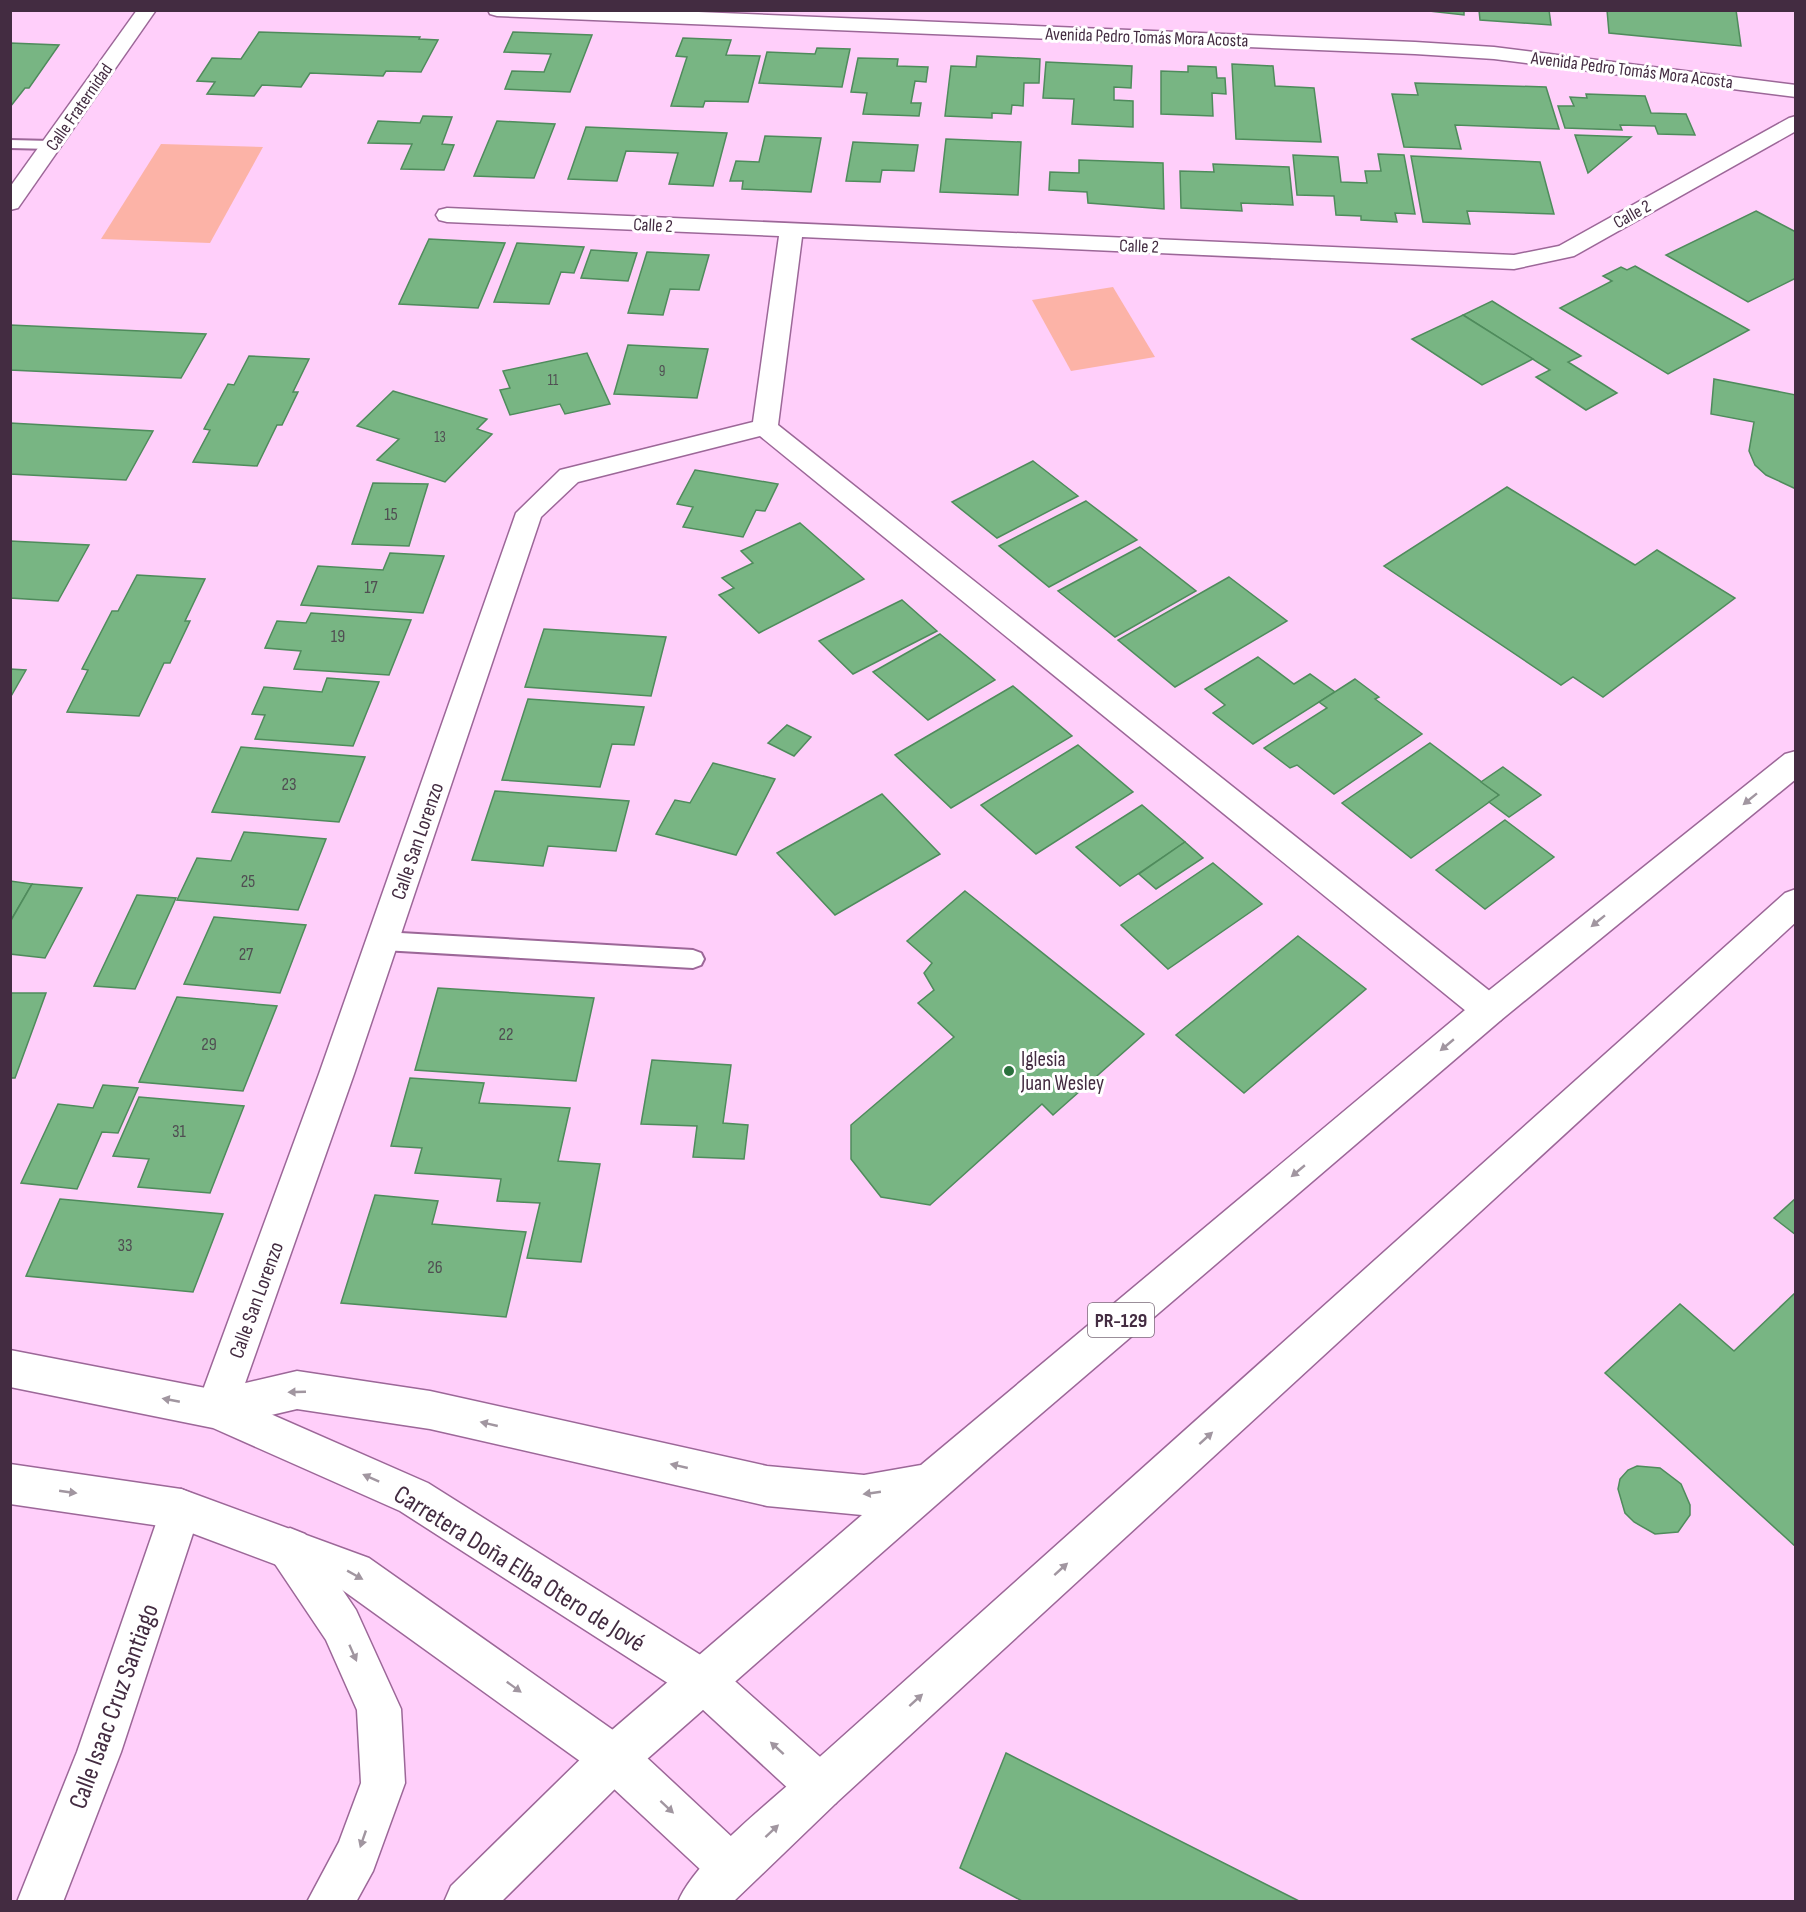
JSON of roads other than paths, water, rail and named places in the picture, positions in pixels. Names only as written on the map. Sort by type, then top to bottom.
[{"type":"street","name":"Calle Fraternidad","points":[[10,203],[147,10]]},
{"type":"street","name":"Avenida Pedro Tomás Mora Acosta","points":[[497,10],[1415,48],[1494,53],[1796,91]]},
{"type":"street","name":"Calle 2","points":[[447,215],[791,232],[1514,262],[1566,251],[1796,122]]},
{"type":"street","points":[[791,232],[765,427],[1489,1010]]},
{"type":"street","name":"Calle San Lorenzo","points":[[216,1409],[271,1262],[529,513],[569,476],[765,427]]},
{"type":"street","name":"PR-129","points":[[467,1902],[614,1758],[929,1484],[1489,1010],[1796,762]]},
{"type":"street","points":[[701,1902],[732,1868],[820,1787],[1796,902]]},
{"type":"street","name":"Carretera Doña Elba Otero de Jové","points":[[10,1368],[216,1409],[414,1497],[703,1681],[820,1787]]},
{"type":"street","points":[[216,1409],[297,1390],[430,1410],[766,1486],[864,1495],[929,1484]]},
{"type":"street","points":[[10,1484],[182,1509],[354,1573],[614,1758],[732,1868]]},
{"type":"street","name":"Calle Isaac Cruz Santiago","points":[[40,1902],[99,1752],[182,1509]]},
{"type":"street","points":[[290,1549],[341,1625],[379,1709],[383,1783],[357,1855],[330,1902]]},
{"type":"lane","points":[[10,144],[51,145]]},
{"type":"lane","points":[[383,941],[693,959]]},
{"type":"place","name":"Iglesia Juan Wesley","points":[[1009,1071]]}]
